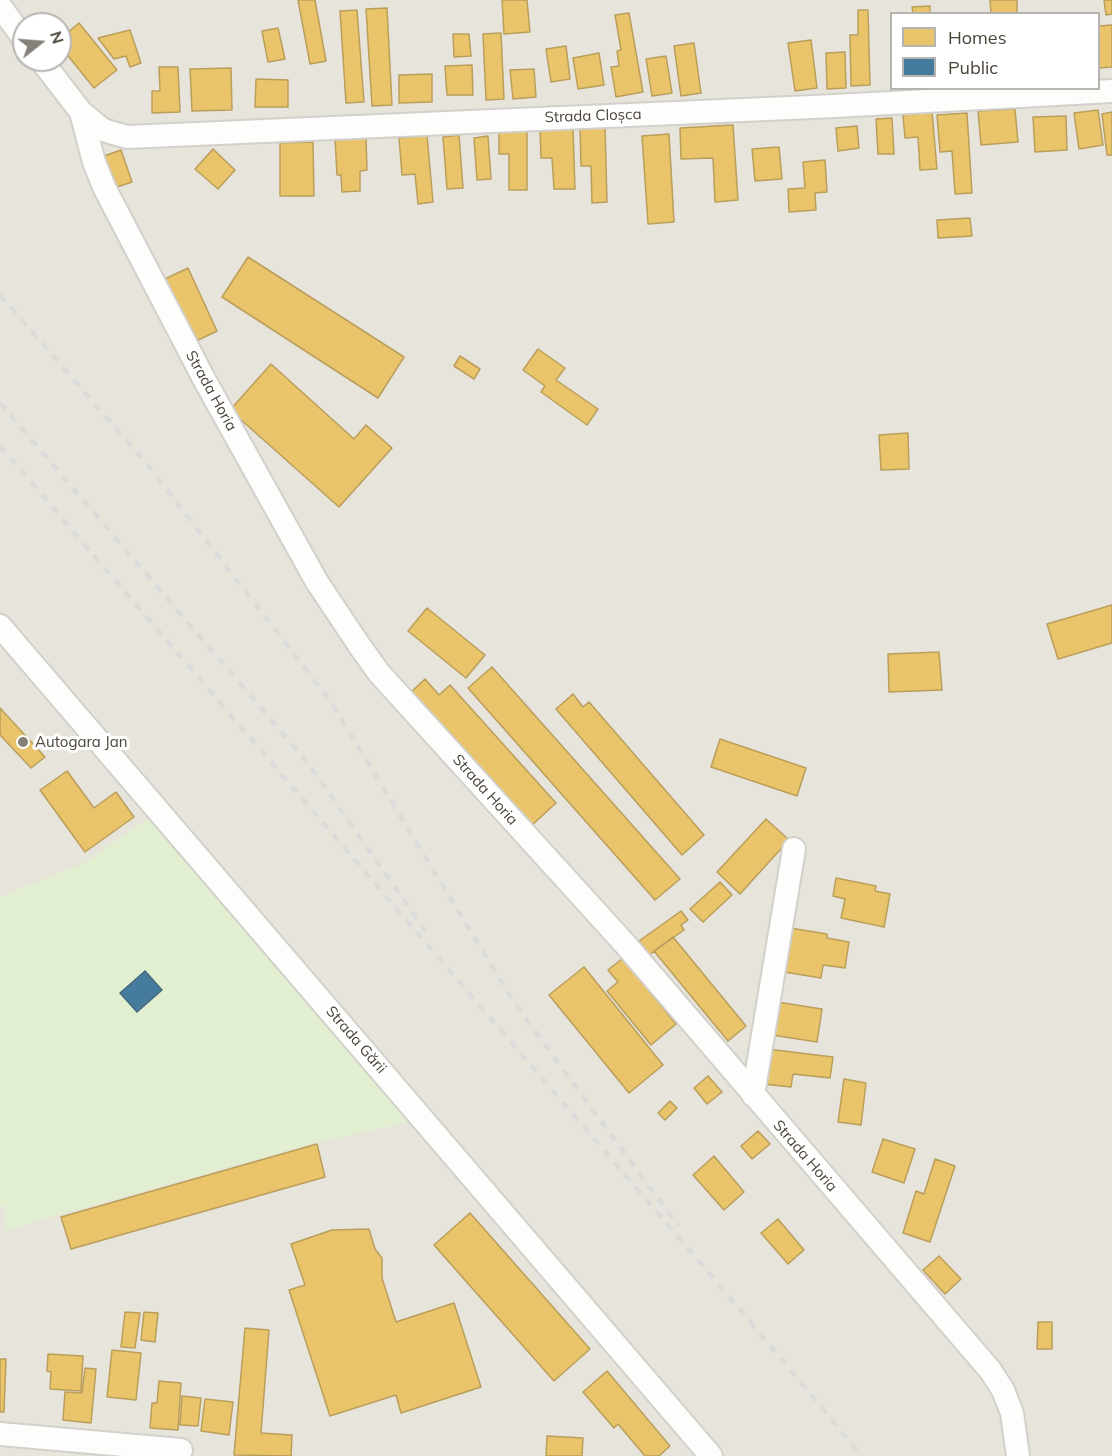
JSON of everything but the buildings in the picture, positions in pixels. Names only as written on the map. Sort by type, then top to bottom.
[{"type":"street","points":[[0,6],[12,22]]},
{"type":"street","name":"Strada Horia","points":[[49,72],[81,112],[94,162],[104,187],[204,379],[317,582],[358,645],[380,673],[625,944],[990,1370],[1003,1390],[1012,1413],[1018,1456]]},
{"type":"street","name":"Strada Cloșca","points":[[81,112],[103,130],[127,137],[835,106],[1112,91]]},
{"type":"street","name":"Strada Gării","points":[[0,626],[711,1456]]},
{"type":"street","points":[[753,1095],[794,849]]},
{"type":"street","points":[[0,1434],[182,1450]]},
{"type":"shaded area","points":[[0,0],[1112,0],[1112,1456],[0,1456]]},
{"type":"green space","points":[[153,815],[411,1122],[318,1142],[6,1230],[5,1206],[0,1206],[0,897],[86,862]]},
{"type":"railway","points":[[0,295],[147,464],[331,702],[513,1001],[678,1226]]},
{"type":"railway","points":[[0,403],[308,763],[426,932]]},
{"type":"railway","points":[[0,446],[727,1294],[862,1456]]},
{"type":"place","name":"Autogara Jan","points":[[23,742]]}]
